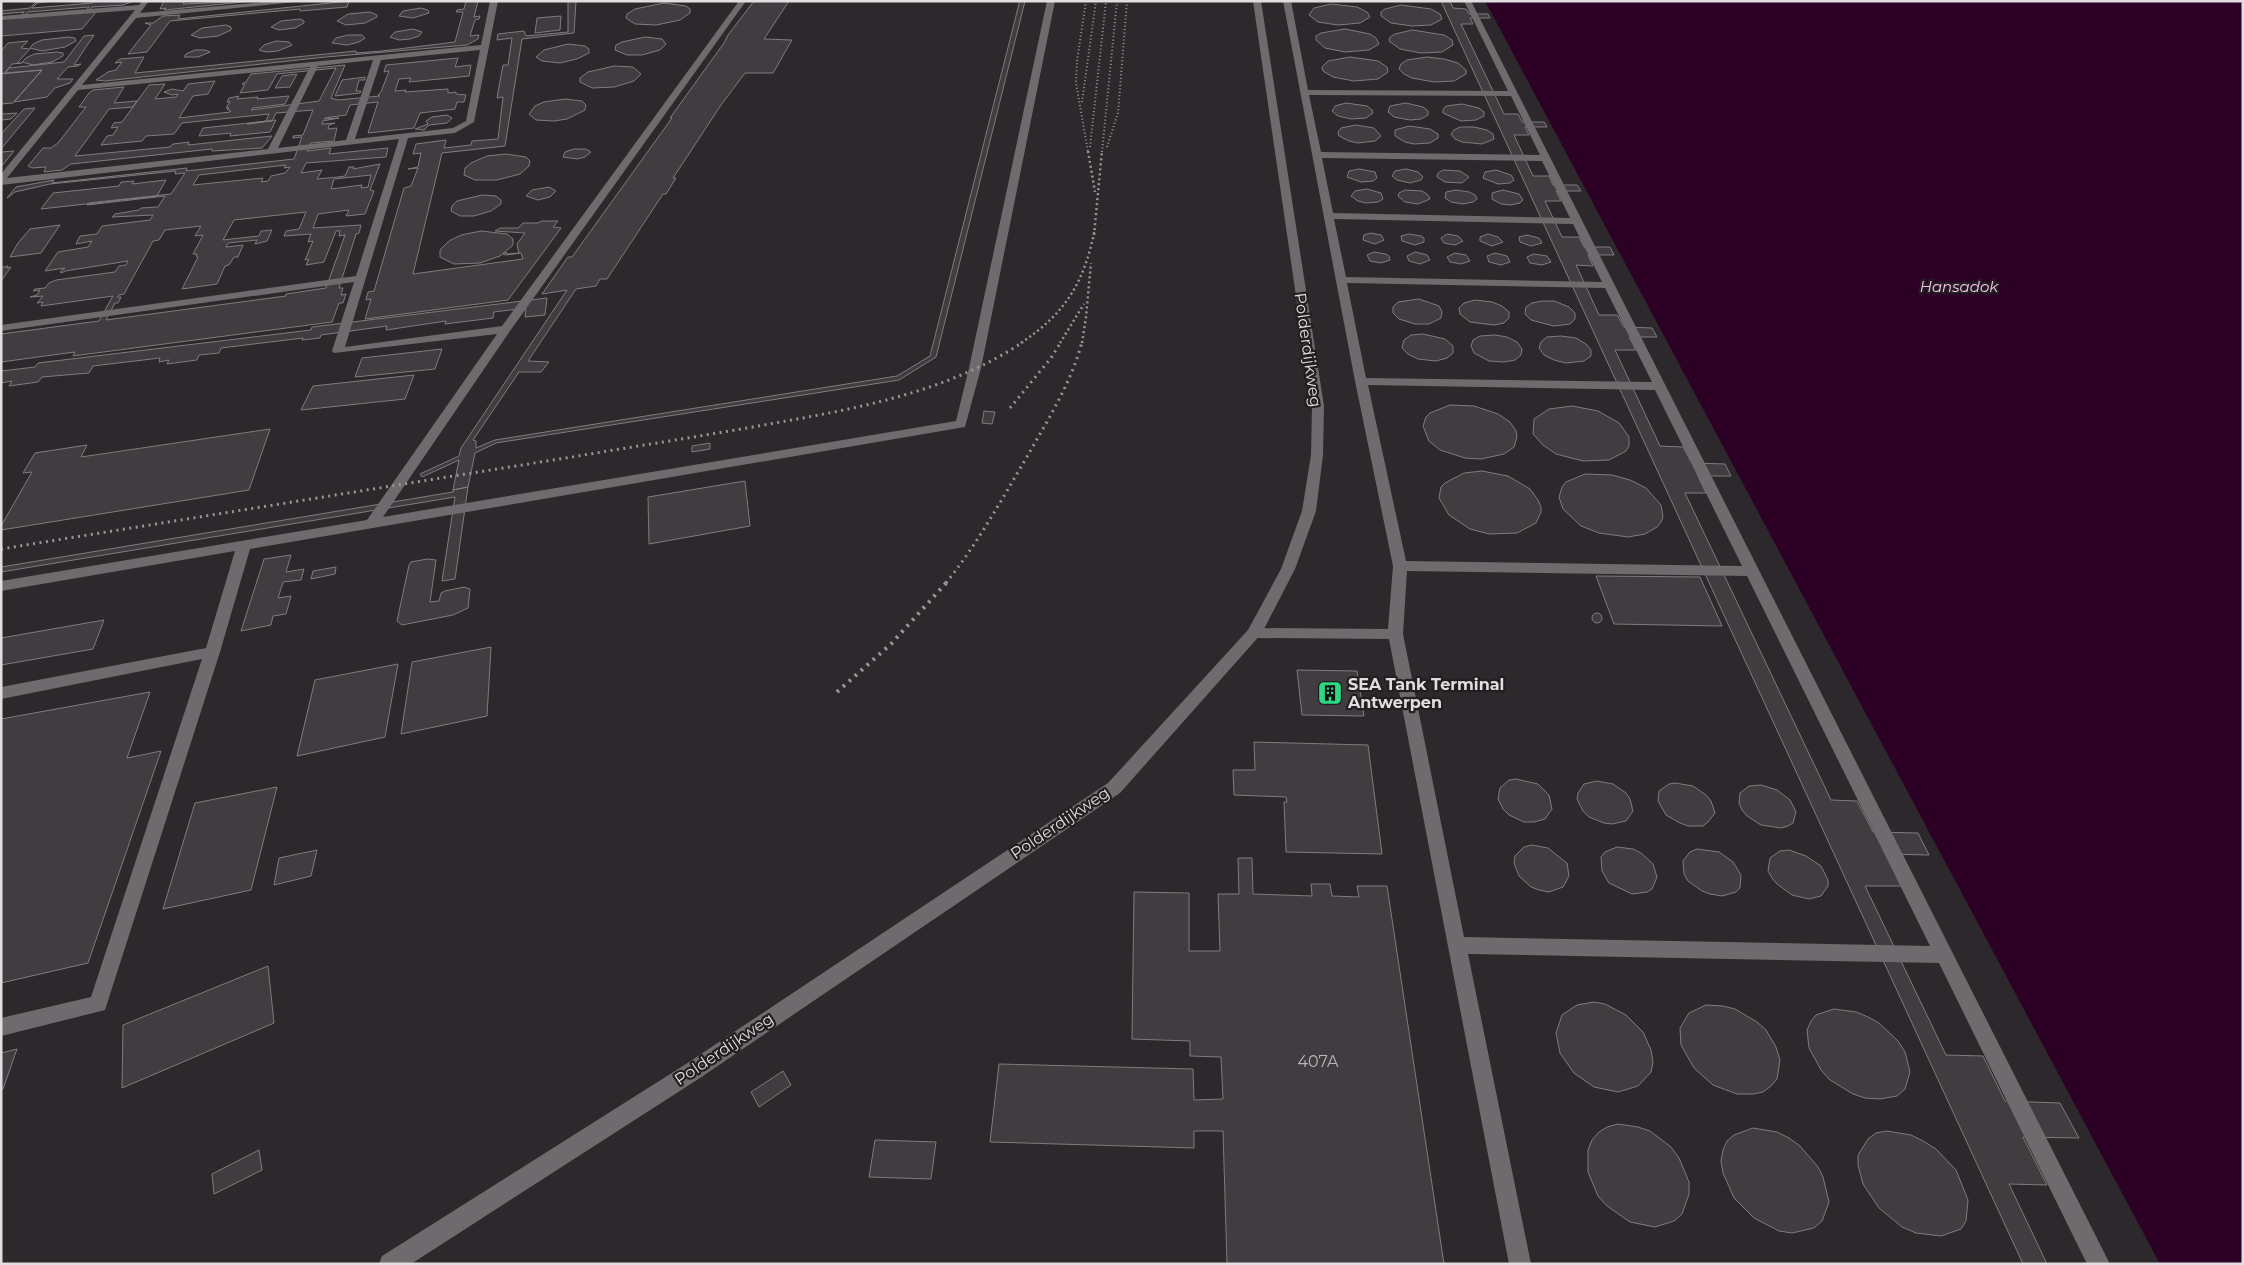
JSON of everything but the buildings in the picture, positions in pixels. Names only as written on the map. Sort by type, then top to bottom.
[{"type":"street","points":[[134,16],[302,1]]},
{"type":"street","points":[[1,181],[455,130],[470,122],[494,1]]},
{"type":"street","points":[[371,524],[506,329],[743,1]]},
{"type":"street","points":[[1,586],[961,424],[975,368],[1051,1]]},
{"type":"street","name":"Polderdijkweg","points":[[390,1264],[693,1071],[1114,788],[1254,632],[1288,570],[1309,511],[1317,455],[1318,406],[1257,1]]},
{"type":"street","points":[[1287,1],[1328,216],[1400,566],[1395,634],[1520,1264]]},
{"type":"street","points":[[1466,1],[2099,1264]]},
{"type":"street","points":[[1,181],[144,4]]},
{"type":"street","points":[[1,18],[144,4]]},
{"type":"street","points":[[75,88],[484,47]]},
{"type":"street","points":[[349,143],[378,58]]},
{"type":"street","points":[[272,152],[315,64]]},
{"type":"street","points":[[1304,92],[1513,94]]},
{"type":"street","points":[[404,137],[338,351],[506,329]]},
{"type":"street","points":[[1316,155],[1545,158]]},
{"type":"street","points":[[1328,216],[1576,221]]},
{"type":"street","points":[[1,328],[361,278]]},
{"type":"street","points":[[1341,280],[1608,285]]},
{"type":"street","points":[[1361,381],[1659,386]]},
{"type":"street","points":[[1,1027],[98,1004],[212,652],[244,545]]},
{"type":"street","points":[[1400,566],[1752,571]]},
{"type":"street","points":[[1254,632],[1395,634]]},
{"type":"street","points":[[1,692],[212,652]]},
{"type":"street","points":[[1457,945],[1944,955]]},
{"type":"water","name":"Hansadok","points":[[1485,1],[2243,1],[2243,1264],[2160,1264]]},
{"type":"railway","points":[[1086,1],[1077,61],[1076,83],[1088,152]]},
{"type":"railway","points":[[1082,102],[1096,1]]},
{"type":"railway","points":[[1090,147],[1106,1]]},
{"type":"railway","points":[[1102,152],[1117,1]]},
{"type":"railway","points":[[1107,147],[1118,113],[1127,1]]},
{"type":"railway","points":[[1088,151],[1095,192]]},
{"type":"railway","points":[[1094,233],[1102,151]]},
{"type":"railway","points":[[1021,343],[1050,320],[1071,294],[1085,265],[1094,233]]},
{"type":"railway","points":[[1082,343],[1091,263]]},
{"type":"railway","points":[[1060,343],[1084,304]]},
{"type":"railway","points":[[1,549],[701,436],[839,411],[872,404],[935,385],[995,359],[1023,342]]},
{"type":"railway","points":[[1010,408],[1051,358],[1061,342]]},
{"type":"railway","points":[[946,583],[969,552],[1044,427],[1066,386],[1082,342]]},
{"type":"railway","points":[[837,692],[891,644],[947,582]]},
{"type":"place","name":"SEA Tank Terminal Antwerpen","points":[[1330,693]]}]
